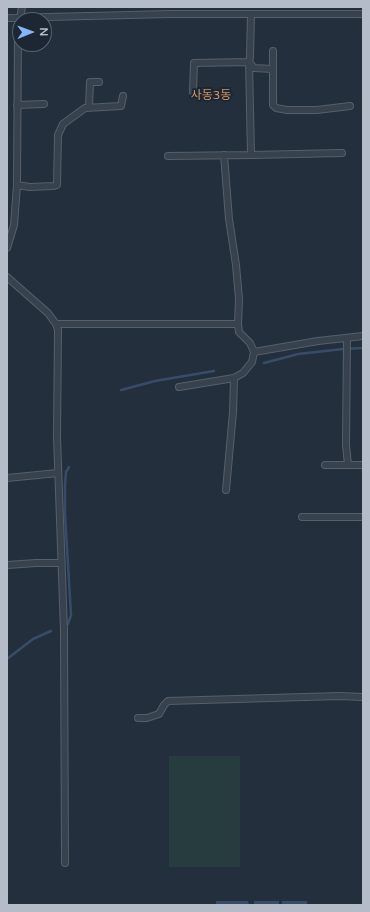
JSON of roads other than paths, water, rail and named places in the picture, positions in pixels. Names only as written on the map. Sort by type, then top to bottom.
[{"type":"street","points":[[301,7],[301,15]]},
{"type":"street","points":[[52,17],[170,14],[363,14]]},
{"type":"street","points":[[251,14],[249,62],[251,155]]},
{"type":"street","points":[[273,51],[273,105],[276,108],[287,110],[317,110],[350,106]]},
{"type":"street","points":[[7,248],[14,225],[17,185],[18,52]]},
{"type":"street","points":[[249,62],[254,68],[273,68]]},
{"type":"street","points":[[193,92],[194,63],[249,62]]},
{"type":"street","points":[[89,107],[90,82],[99,82]]},
{"type":"street","points":[[17,185],[30,187],[56,185],[58,178],[58,136],[63,124],[85,108],[121,106],[123,96]]},
{"type":"street","points":[[17,105],[44,104]]},
{"type":"street","points":[[168,156],[342,153]]},
{"type":"street","points":[[179,387],[234,378],[243,373],[252,362],[254,352],[250,343],[239,332],[239,299],[236,265],[229,219],[224,155]]},
{"type":"street","points":[[7,277],[48,313],[56,324],[59,339],[57,437],[64,631],[65,863]]},
{"type":"street","points":[[56,324],[238,324]]},
{"type":"street","points":[[254,352],[318,341],[363,336]]},
{"type":"street","points":[[348,338],[346,445],[348,465]]},
{"type":"street","points":[[226,490],[233,412],[234,378]]},
{"type":"street","points":[[325,465],[363,465]]},
{"type":"street","points":[[7,478],[58,473]]},
{"type":"street","points":[[302,517],[363,517]]},
{"type":"street","points":[[7,565],[36,562],[61,563]]},
{"type":"street","points":[[138,718],[147,718],[159,714],[168,701],[339,696],[363,697]]},
{"type":"water","points":[[216,901],[248,901],[249,905],[216,905]]},
{"type":"water","points":[[254,901],[279,901],[279,905],[254,905]]},
{"type":"water","points":[[282,901],[307,901],[307,905],[282,905]]},
{"type":"waterway","points":[[264,363],[298,354],[363,348]]},
{"type":"waterway","points":[[121,390],[155,381],[214,371]]},
{"type":"waterway","points":[[68,624],[71,615],[65,514],[65,485],[66,472],[69,467]]},
{"type":"waterway","points":[[7,659],[33,639],[51,631]]},
{"type":"district","name":"사동3동","points":[[211,96]]}]
